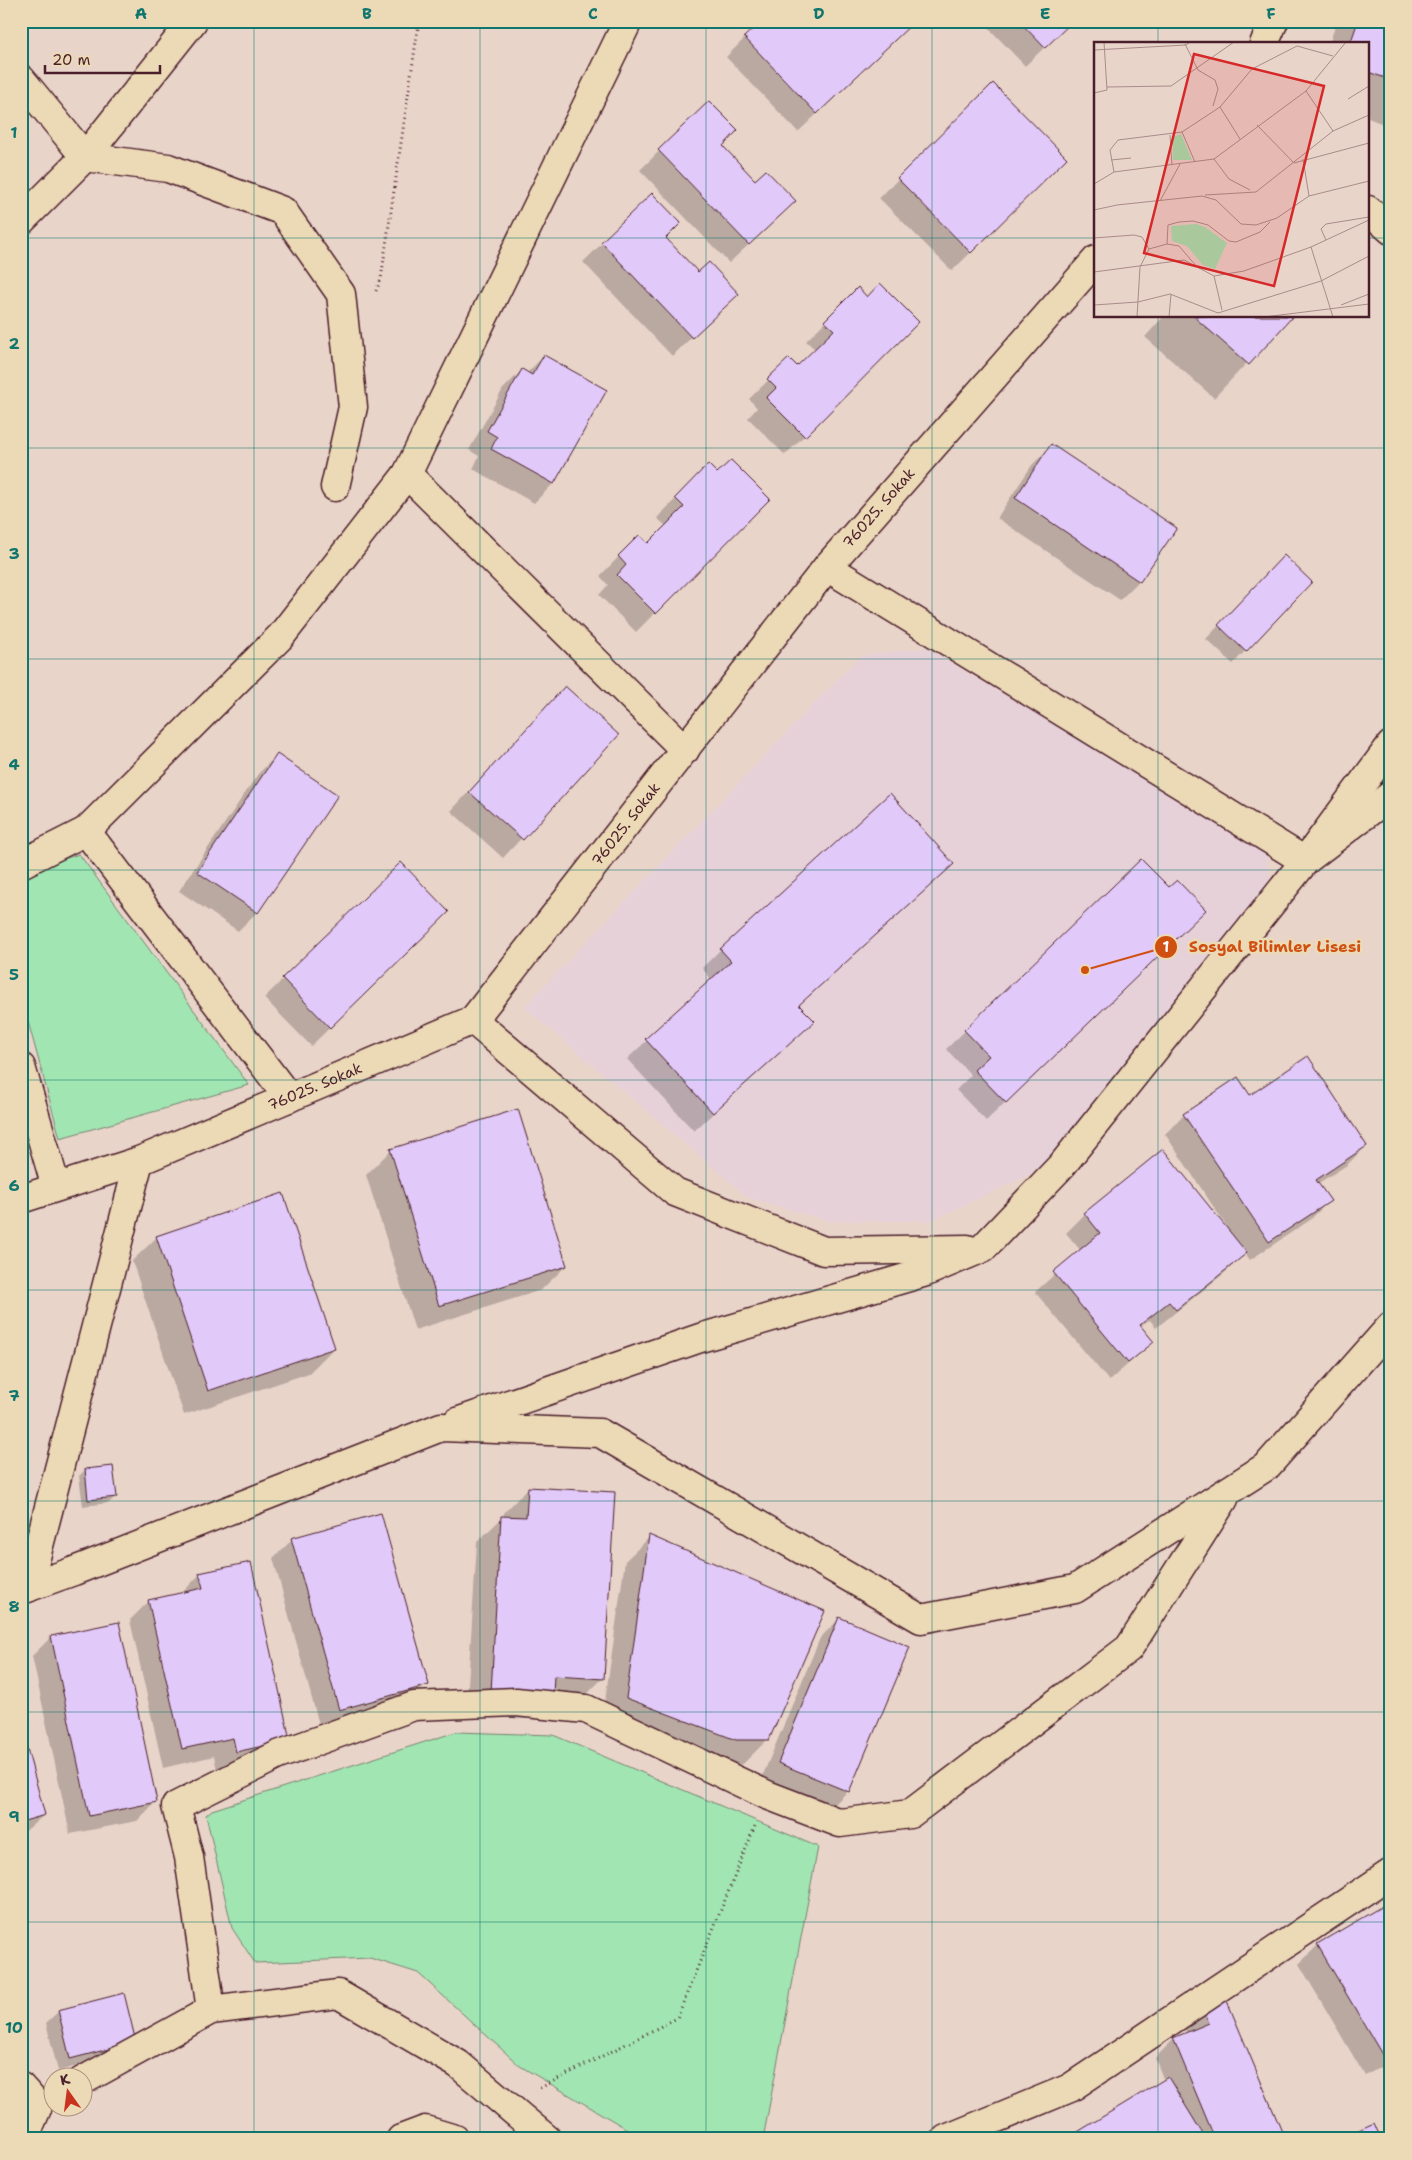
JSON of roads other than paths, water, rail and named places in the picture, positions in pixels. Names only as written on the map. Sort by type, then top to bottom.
[{"type":"street","points":[[21,221],[85,157],[193,21]]},
{"type":"street","points":[[21,864],[86,831],[281,636],[407,474],[628,21]]},
{"type":"street","points":[[1265,42],[1274,21]]},
{"type":"street","points":[[21,79],[85,157],[168,168],[283,211],[341,294],[353,408],[335,487]]},
{"type":"street","points":[[1370,212],[1391,230]]},
{"type":"street","name":"76025. Sokak","points":[[21,1199],[139,1161],[474,1020],[686,750],[826,567],[1094,262]]},
{"type":"street","points":[[407,474],[686,750]]},
{"type":"street","points":[[826,567],[1305,861]]},
{"type":"street","points":[[24,1589],[74,1572],[441,1427],[700,1338],[926,1272],[983,1248],[1063,1164],[1305,861],[1391,745]]},
{"type":"street","points":[[1305,861],[1388,803]]},
{"type":"street","points":[[86,831],[289,1098]]},
{"type":"street","points":[[474,1020],[675,1192],[824,1251],[983,1248]]},
{"type":"street","points":[[21,1067],[56,1187]]},
{"type":"street","points":[[24,1589],[139,1161]]},
{"type":"street","points":[[441,1427],[600,1433],[921,1619],[1076,1589],[1267,1466],[1391,1326]]},
{"type":"street","points":[[211,2010],[189,1857],[176,1806],[278,1755],[414,1706],[516,1702],[586,1709],[767,1795],[840,1823],[910,1814],[1128,1648],[1228,1492]]},
{"type":"street","points":[[946,2139],[1070,2088],[1391,1873]]},
{"type":"street","points":[[92,2075],[211,2010],[338,1994],[458,2064],[547,2139]]},
{"type":"street","points":[[24,2139],[37,2097]]},
{"type":"street","points":[[401,2139],[425,2130],[455,2139]]},
{"type":"place","name":"Sosyal Bilimler Lisesi","points":[[1085,970]]}]
